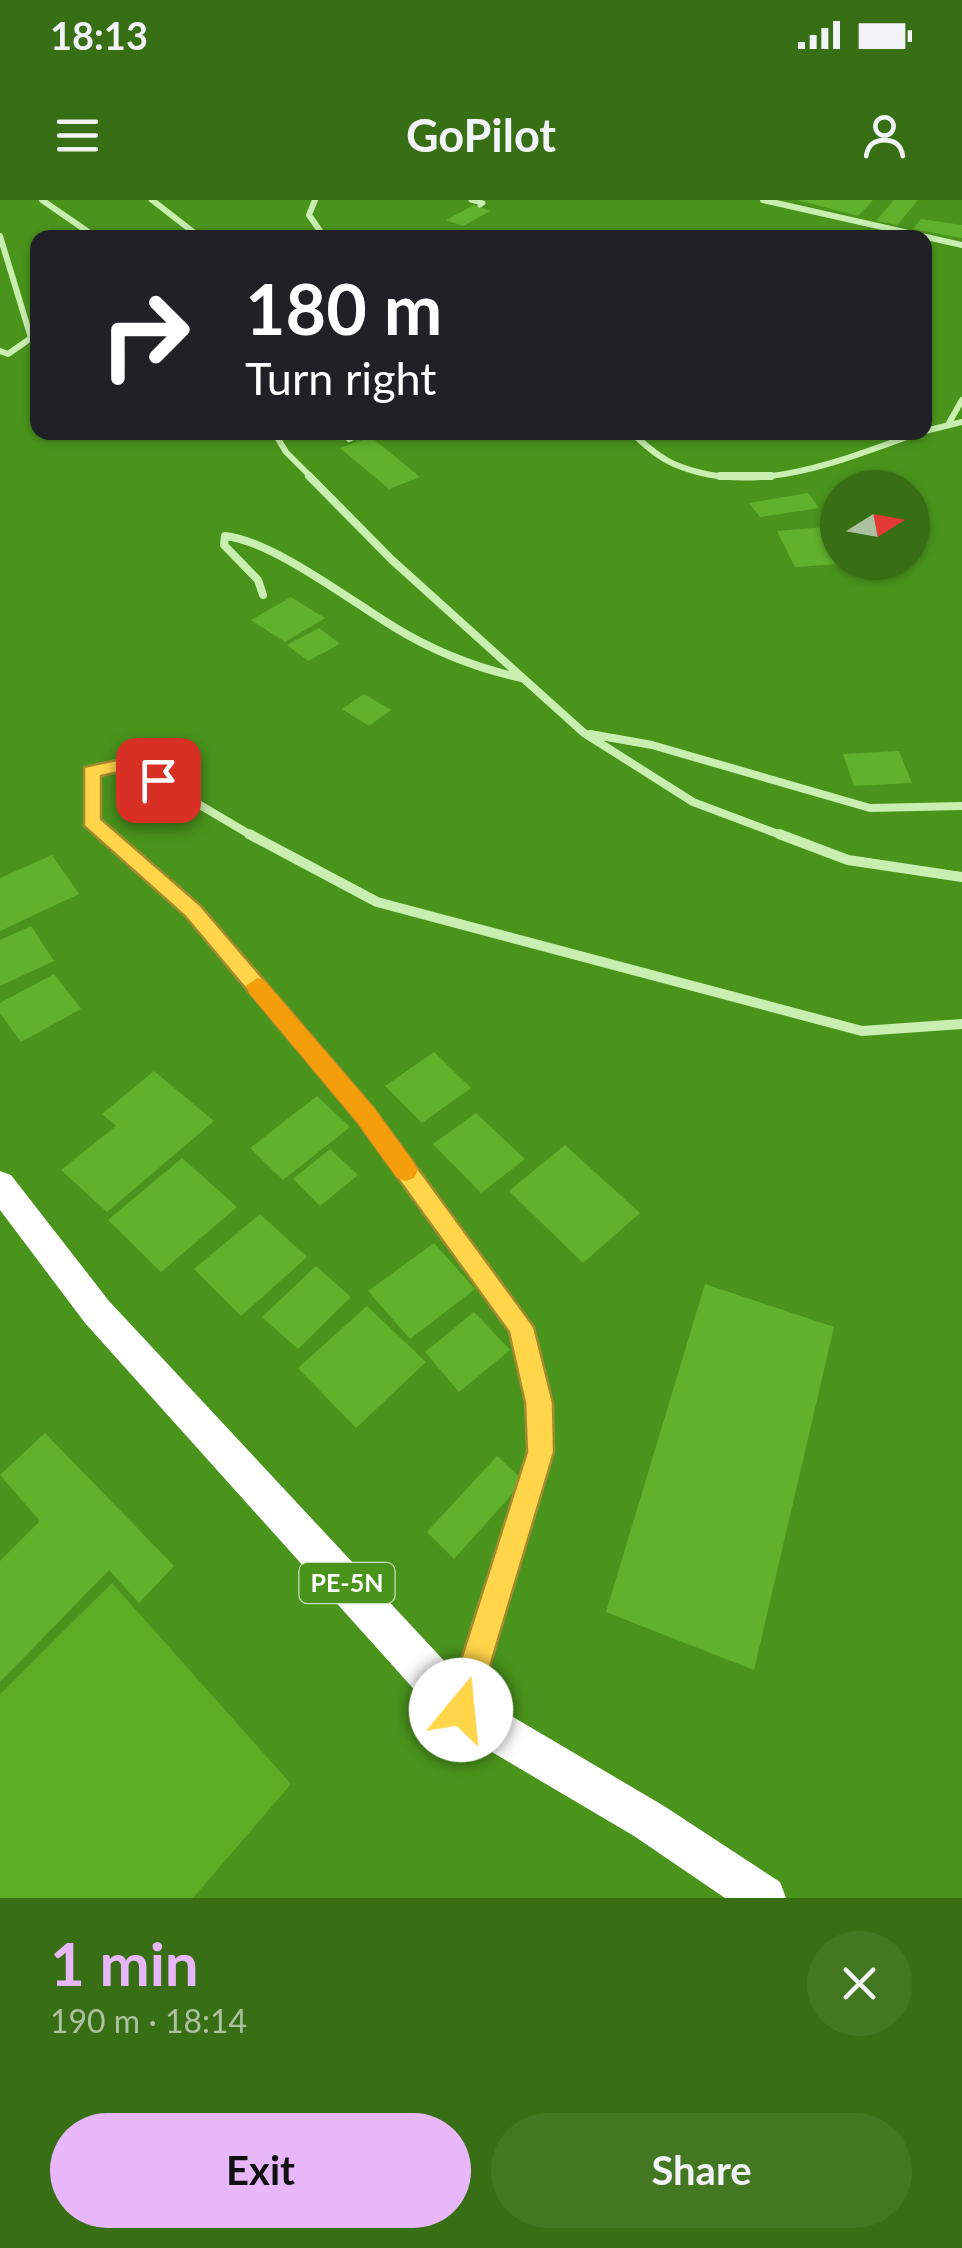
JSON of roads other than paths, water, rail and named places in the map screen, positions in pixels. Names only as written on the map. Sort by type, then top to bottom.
[{"type":"highway","name":"PE-5N","points":[[0,1186],[98,1312],[461,1710],[649,1821],[764,1898]]},
{"type":"street","points":[[42,200],[86,230]]},
{"type":"street","points":[[152,200],[191,230]]},
{"type":"street","points":[[315,200],[309,215],[319,230]]},
{"type":"street","points":[[762,200],[895,230]]},
{"type":"street","points":[[0,236],[30,338],[8,354],[0,351]]},
{"type":"street","points":[[932,238],[962,245]]},
{"type":"street","points":[[948,423],[962,400]]},
{"type":"street","points":[[932,429],[962,422]]},
{"type":"street","points":[[279,440],[392,560],[584,733],[693,802],[848,860],[962,877]]},
{"type":"street","points":[[641,440],[674,464],[741,480],[796,474],[899,440]]},
{"type":"street","points":[[262,595],[258,580],[224,545],[225,536],[303,569],[432,650],[486,674],[524,678]]},
{"type":"street","points":[[584,733],[652,745],[870,808],[962,806]]},
{"type":"street","points":[[461,1710],[540,1452],[539,1403],[521,1327],[365,1115],[205,925],[91,821],[91,772],[130,763],[244,832],[377,902],[862,1031],[962,1024]]},
{"type":"lane","points":[[471,200],[483,203],[480,205]]}]
